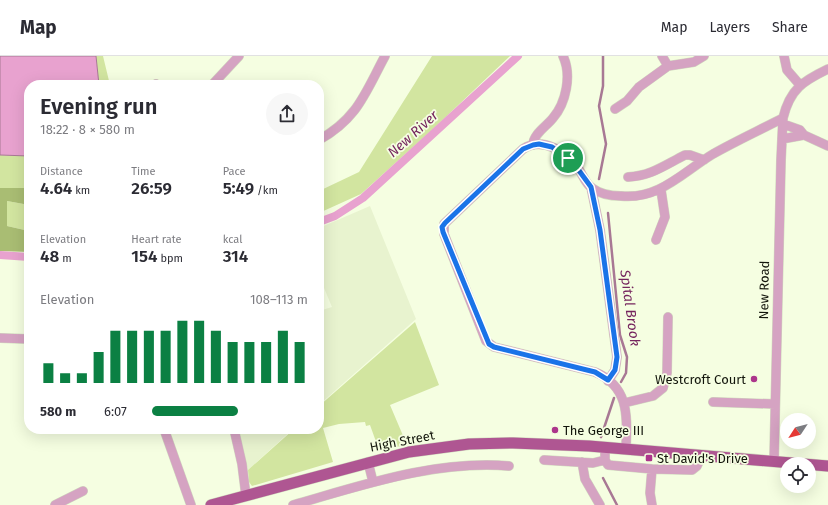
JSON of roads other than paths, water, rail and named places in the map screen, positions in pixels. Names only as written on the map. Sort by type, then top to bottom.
[{"type":"main road","name":"High Street","points":[[211,505],[223,504],[246,496],[368,462],[422,449],[484,443],[626,449],[828,466]]},
{"type":"street","points":[[217,80],[239,56]]},
{"type":"street","points":[[324,137],[339,128],[352,115],[385,56]]},
{"type":"street","points":[[533,145],[535,138],[556,115],[564,100],[567,70],[563,56]]},
{"type":"street","points":[[662,56],[668,66]]},
{"type":"street","points":[[615,108],[627,101],[639,87],[668,66],[694,62],[704,56]]},
{"type":"street","points":[[784,56],[787,70],[800,85],[828,69]]},
{"type":"street","name":"New Road","points":[[774,462],[783,121],[788,102],[800,85]]},
{"type":"street","points":[[591,187],[611,195],[629,197],[661,190],[704,160],[727,147],[783,121],[800,130],[804,135],[828,146]]},
{"type":"street","points":[[782,139],[804,135]]},
{"type":"street","points":[[608,380],[615,370],[617,357],[600,230],[591,187],[576,165],[561,152],[548,146],[533,145],[523,149],[445,223],[442,227],[444,234],[489,344],[494,347],[595,372],[608,380],[622,396],[624,402],[627,420],[626,449]]},
{"type":"street","points":[[628,177],[656,171],[685,155],[690,154],[704,160]]},
{"type":"street","points":[[656,240],[666,217],[661,190]]},
{"type":"street","points":[[624,402],[653,396],[663,388],[666,373],[668,317]]},
{"type":"street","points":[[0,338],[24,339]]},
{"type":"street","points":[[713,402],[775,404]]},
{"type":"street","points":[[166,434],[191,505]]},
{"type":"street","points":[[235,434],[242,464],[246,496]]},
{"type":"street","points":[[604,460],[605,448]]},
{"type":"street","points":[[604,460],[611,466],[692,470],[697,466],[702,455]]},
{"type":"street","points":[[544,460],[597,463],[604,460]]},
{"type":"street","points":[[368,462],[373,482]]},
{"type":"street","points":[[582,462],[585,479],[600,505]]},
{"type":"street","points":[[293,505],[373,482],[441,467],[471,464],[509,466]]},
{"type":"street","points":[[652,469],[650,493],[652,505]]},
{"type":"street","points":[[55,505],[83,491]]},
{"type":"waterway","name":"New River","points":[[324,220],[335,216],[363,198],[518,56]]},
{"type":"waterway","name":"Spital Brook","points":[[599,179],[606,144],[599,106],[603,86],[603,56]]},
{"type":"waterway","name":"Spital Brook","points":[[608,213],[620,335],[627,357],[626,373],[621,382]]},
{"type":"waterway","name":"New River","points":[[0,255],[24,257]]},
{"type":"waterway","name":"Spital Brook","points":[[601,437],[614,398]]},
{"type":"waterway","name":"Spital Brook","points":[[603,478],[617,505]]},
{"type":"place","name":"Westcroft Court","points":[[754,379]]},
{"type":"place","name":"The George III","points":[[555,430]]},
{"type":"place","name":"St David's Drive","points":[[649,458]]}]
